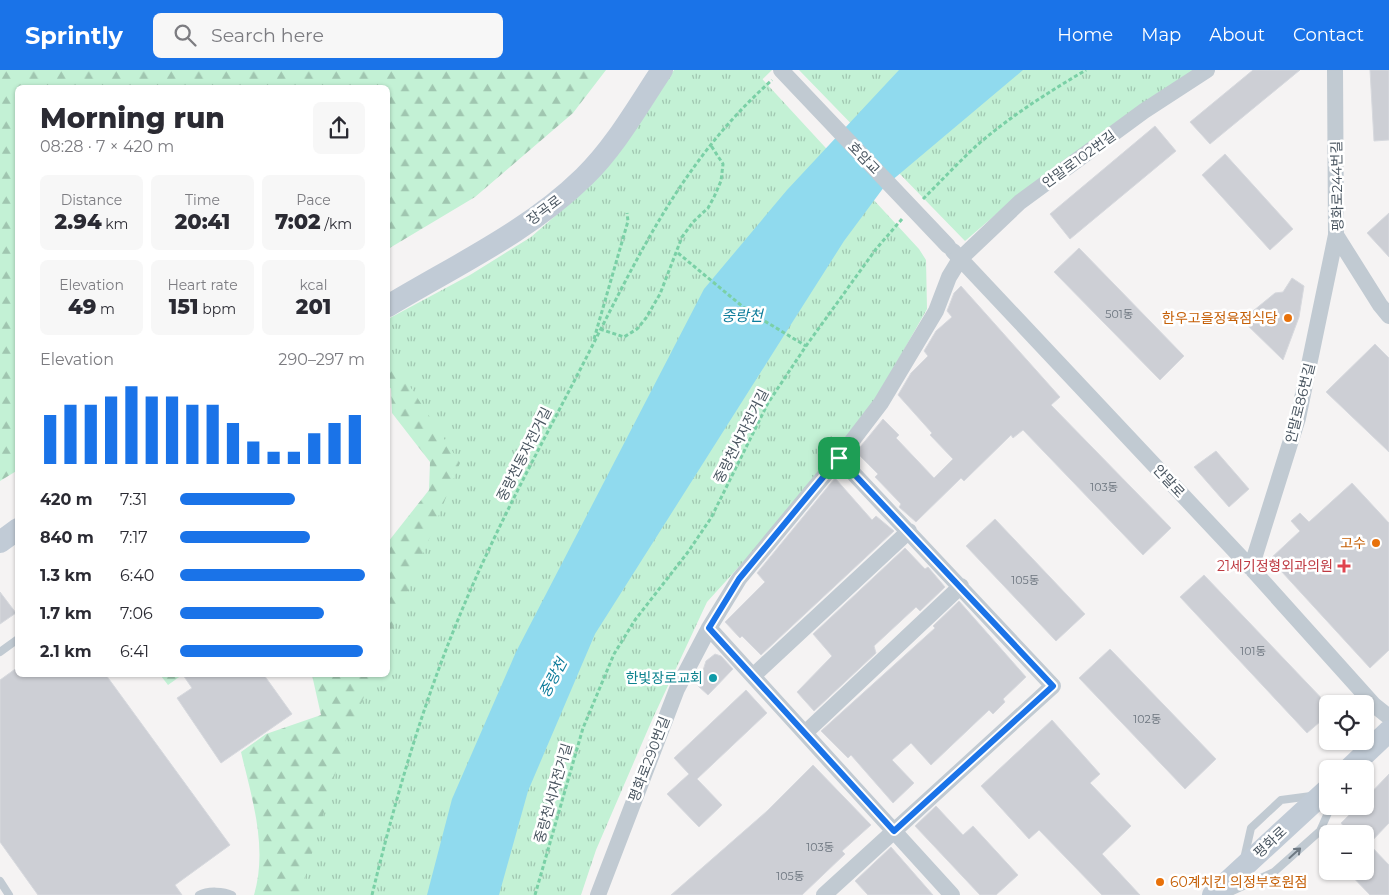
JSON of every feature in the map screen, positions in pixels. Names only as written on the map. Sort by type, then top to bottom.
[{"type":"street","name":"장곡로","points":[[390,305],[540,216],[585,176],[614,141],[662,70]]},
{"type":"street","name":"안말로102번길","points":[[839,458],[896,380],[936,311],[949,277],[960,259],[1020,202],[1144,111],[1207,70]]},
{"type":"street","name":"평화로244번길","points":[[1335,70],[1336,235],[1380,305],[1389,316]]},
{"type":"street","name":"호암교","points":[[779,73],[948,246]]},
{"type":"street","name":"안말로86번길","points":[[1251,568],[1298,418],[1336,235]]},
{"type":"street","name":"안말로","points":[[948,246],[1251,568],[1374,705],[1389,717]]},
{"type":"street","points":[[824,895],[1053,686],[839,458]]},
{"type":"street","name":"평화로290번길","points":[[598,895],[677,689],[709,628],[739,579],[839,458]]},
{"type":"street","points":[[0,542],[15,531]]},
{"type":"street","points":[[753,676],[909,531]]},
{"type":"street","points":[[804,733],[961,586]]},
{"type":"street","points":[[709,628],[952,895]]},
{"type":"street","points":[[1358,760],[1389,731]]},
{"type":"street","name":"평화로","points":[[1213,895],[1319,802]]},
{"type":"lane","points":[[0,652],[15,641]]},
{"type":"lane","points":[[1224,895],[1274,872],[1320,831],[1323,815]]},
{"type":"lane","points":[[0,881],[10,895]]},
{"type":"lane","points":[[199,895],[203,892],[218,892],[232,895]]},
{"type":"path","points":[[921,201],[975,148],[1005,123],[1036,100],[1086,70]]},
{"type":"path","name":"중랑천동자전거길","points":[[372,895],[405,772],[455,626],[512,500],[657,221],[710,144],[739,111],[779,73]]},
{"type":"path","points":[[600,329],[624,337],[637,329],[660,294],[678,253],[682,237],[693,222],[708,208],[721,181],[723,164],[710,144]]},
{"type":"path","points":[[593,344],[596,326],[628,221],[627,213]]},
{"type":"path","name":"중랑천서자전거길","points":[[535,895],[583,728],[614,654],[635,620],[704,530],[726,491],[768,404],[806,346],[876,249],[908,214]]},
{"type":"path","points":[[678,253],[748,311],[806,346]]},
{"type":"green space","points":[[0,70],[606,70],[573,113],[475,197],[390,248],[390,85],[15,85],[15,472],[0,481]]},
{"type":"green space","points":[[674,70],[754,70],[919,249],[926,260],[927,309],[875,401],[765,538],[707,602],[652,720],[596,850],[581,895],[300,895],[342,750],[372,677],[390,677],[390,635],[460,463],[390,356],[390,318],[470,275],[531,237],[585,190]]},
{"type":"green space","points":[[714,70],[772,70],[742,99],[305,895],[254,895],[258,877],[259,841],[254,805],[241,752],[266,734],[321,715],[312,677],[390,677],[390,539],[429,490],[430,462],[392,413],[390,329],[521,248]]},
{"type":"green space","points":[[799,70],[1199,70],[1015,198],[965,241]]},
{"type":"green space","points":[[162,677],[179,677],[168,685]]},
{"type":"water","name":"중랑천","points":[[899,70],[1023,70],[884,187],[844,241],[783,337],[595,634],[528,791],[499,895],[427,895],[452,799],[516,652],[704,289],[787,190]]},
{"type":"building","points":[[1253,70],[1300,70],[1210,144],[1190,122]]},
{"type":"building","points":[[1370,70],[1389,70],[1389,140],[1374,141]]},
{"type":"building","points":[[1155,126],[1176,151],[1070,239],[1050,214]]},
{"type":"building","points":[[1225,154],[1293,229],[1270,250],[1202,175]]},
{"type":"building","points":[[1389,213],[1389,257],[1367,233]]},
{"type":"building","points":[[1079,248],[1184,356],[1160,380],[1054,272]]},
{"type":"building","points":[[1292,278],[1304,286],[1299,317],[1283,360],[1242,320],[1275,293],[1283,292]]},
{"type":"building","points":[[961,286],[1060,397],[1051,405],[1171,528],[1143,555],[1023,430],[1013,438],[1011,435],[964,481],[961,478],[916,522],[899,507],[901,504],[875,477],[878,474],[856,452],[883,419],[899,435],[896,438],[934,478],[953,459],[930,435],[932,433],[898,395],[911,373],[928,356],[924,351],[936,331],[952,317],[947,311],[954,293]]},
{"type":"building","points":[[1375,344],[1389,358],[1389,452],[1326,392]]},
{"type":"building","points":[[1216,451],[1249,489],[1229,507],[1194,467]]},
{"type":"building","points":[[835,478],[872,520],[876,516],[894,531],[761,655],[742,636],[740,638],[725,622],[765,582],[757,573]]},
{"type":"building","points":[[1352,483],[1389,523],[1389,650],[1370,668],[1270,559],[1300,531],[1291,521],[1300,513],[1309,522]]},
{"type":"building","points":[[995,519],[1085,614],[1056,641],[966,546]]},
{"type":"building","points":[[905,548],[925,569],[928,567],[945,587],[920,611],[916,607],[874,646],[876,653],[814,711],[797,692],[832,656],[813,634]]},
{"type":"building","points":[[1204,575],[1319,696],[1319,723],[1307,733],[1180,597]]},
{"type":"building","points":[[0,592],[15,614],[0,624]]},
{"type":"building","points":[[959,601],[1026,677],[1003,699],[1005,702],[993,714],[989,710],[931,765],[911,743],[892,760],[914,783],[893,803],[851,755],[848,758],[821,731],[935,628],[933,626]]},
{"type":"building","points":[[1110,649],[1216,759],[1185,789],[1079,678]]},
{"type":"building","name":"한빛장로교회","points":[[715,654],[721,656],[733,669],[708,695],[698,686],[706,661]]},
{"type":"building","points":[[15,669],[15,677],[107,677],[230,845],[175,885],[182,895],[38,895],[0,842],[0,680]]},
{"type":"building","points":[[184,677],[265,677],[292,714],[221,763],[177,698],[192,688]]},
{"type":"building","points":[[746,690],[767,713],[697,779],[722,805],[699,827],[667,794],[689,774],[674,758]]},
{"type":"building","points":[[1052,720],[1100,774],[1090,783],[1131,826],[1102,854],[1140,895],[1102,895],[1039,830],[1029,839],[981,786]]},
{"type":"building","points":[[813,765],[871,825],[842,851],[845,854],[802,895],[671,895],[767,811]]},
{"type":"building","points":[[1389,774],[1389,823],[1374,839],[1374,825],[1343,825],[1341,823],[1349,815],[1374,815],[1374,790]]},
{"type":"building","points":[[936,806],[963,835],[973,826],[1018,875],[996,895],[980,895],[915,826]]},
{"type":"building","points":[[891,847],[933,895],[868,895],[855,881]]},
{"type":"building","points":[[1374,849],[1389,865],[1389,895],[1370,895],[1356,880],[1374,880]]},
{"type":"place","name":"한우고을정육점식당","points":[[1288,318]]},
{"type":"place","name":"고수","points":[[1376,543]]},
{"type":"place","name":"21세기정형외과의원","points":[[1344,566]]},
{"type":"place","name":"한빛장로교회","points":[[713,678]]},
{"type":"place","name":"60계치킨 의정부호원점","points":[[1160,882]]},
{"type":"route","points":[[839,458],[1053,686],[894,831],[709,628],[739,579],[779,533],[839,458]]}]
